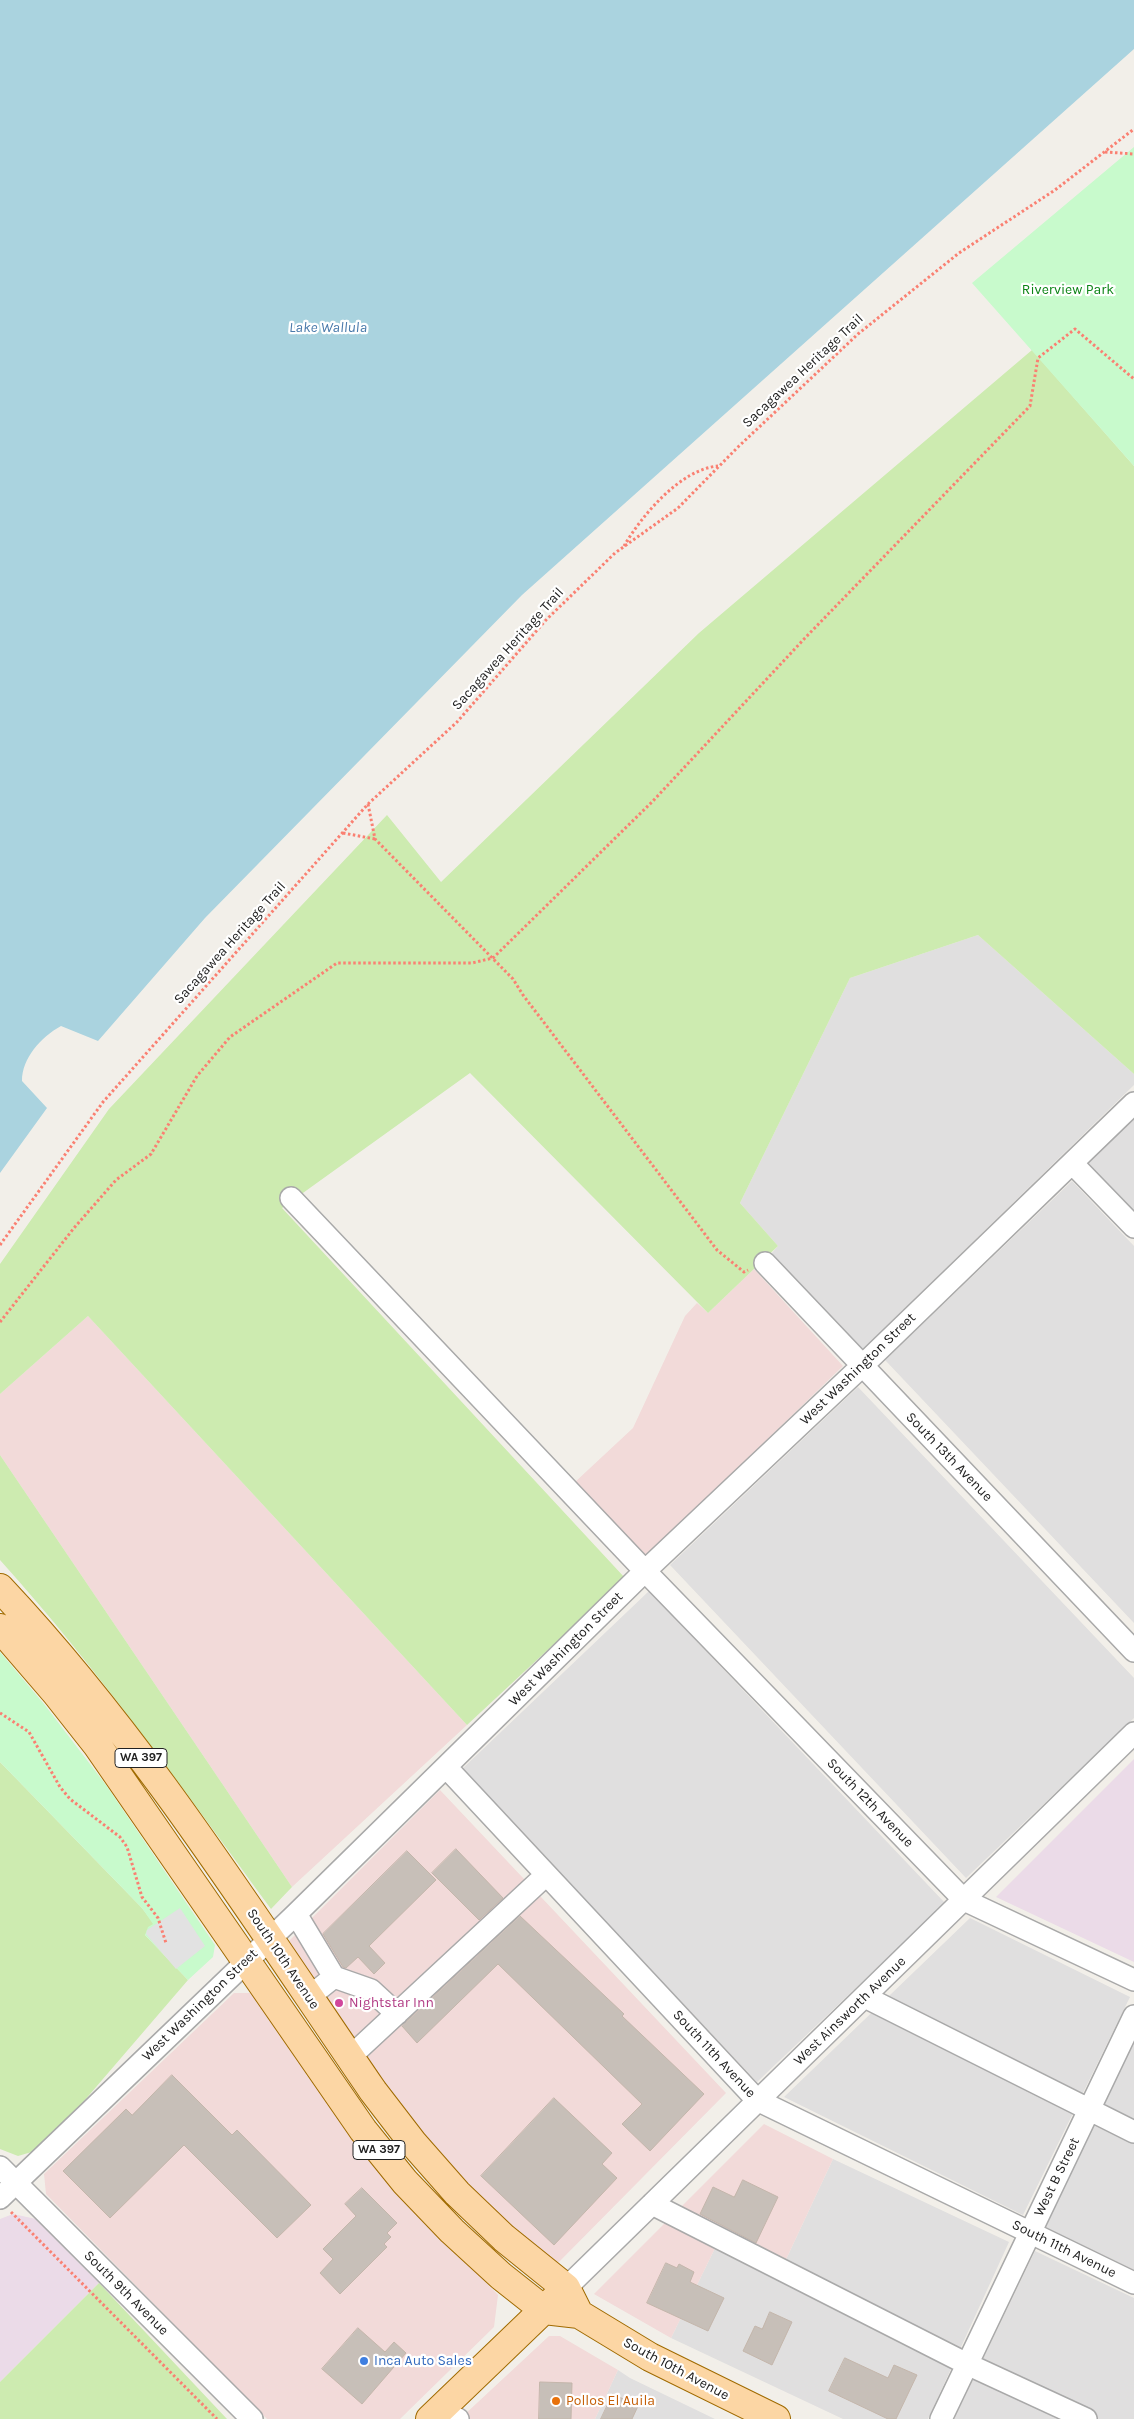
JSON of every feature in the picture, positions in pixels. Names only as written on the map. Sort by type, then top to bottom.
[{"type":"main road","name":"South 10th Avenue","points":[[0,1588],[76,1674],[127,1739],[269,1938],[392,2116],[433,2168],[504,2238],[566,2288],[579,2314]]},
{"type":"main road","name":"WA 397","points":[[0,1628],[56,1693],[102,1752],[358,2122],[395,2169],[428,2206],[476,2254],[544,2310]]},
{"type":"main road","points":[[442,2416],[566,2288]]},
{"type":"main road","name":"South 10th Avenue","points":[[544,2310],[579,2314],[650,2357],[776,2419]]},
{"type":"street","name":"West Washington Street","points":[[4,2203],[16,2183],[296,1914],[645,1571],[862,1366],[1134,1103]]},
{"type":"street","points":[[1072,1163],[1134,1227]]},
{"type":"street","name":"South 12th Avenue","points":[[291,1198],[645,1571],[964,1900],[1134,1980]]},
{"type":"street","name":"South 13th Avenue","points":[[765,1263],[1134,1651]]},
{"type":"street","name":"West Ainsworth Avenue","points":[[566,2288],[1134,1733]]},
{"type":"street","name":"South 11th Avenue","points":[[446,1767],[757,2100],[1134,2283]]},
{"type":"street","points":[[350,2057],[546,1875]]},
{"type":"street","points":[[296,1914],[334,1977],[371,1990],[397,2014]]},
{"type":"street","points":[[309,1997],[334,1977]]},
{"type":"street","points":[[865,1997],[1134,2132]]},
{"type":"street","name":"West B Street","points":[[941,2419],[1134,2016]]},
{"type":"street","name":"South 9th Avenue","points":[[0,2167],[252,2419]]},
{"type":"street","points":[[652,2204],[967,2364],[1086,2419]]},
{"type":"path","name":"Sacagawea Heritage Trail","points":[[0,1245],[104,1102],[368,804],[456,722],[546,620],[622,548],[678,508],[719,466],[858,334],[959,253],[1056,190],[1134,130]]},
{"type":"path","points":[[1105,152],[1134,154]]},
{"type":"path","points":[[0,1322],[74,1228],[116,1180],[151,1154],[196,1076],[230,1038],[338,963],[472,963],[493,958],[652,802],[805,638],[1030,406],[1038,358],[1075,328],[1134,379]]},
{"type":"path","points":[[622,548],[636,524],[650,509],[691,474],[705,467],[719,466]]},
{"type":"path","points":[[368,804],[375,839],[513,979],[538,1015],[717,1250],[744,1272],[765,1263]]},
{"type":"path","points":[[343,833],[375,839]]},
{"type":"path","points":[[0,1712],[29,1732],[60,1787],[70,1799],[120,1837],[126,1847],[142,1897],[158,1918],[166,1943]]},
{"type":"path","points":[[4,2203],[217,2419]]},
{"type":"shaded area","points":[[978,935],[1134,1074],[1134,1085],[862,1350],[771,1254],[778,1246],[740,1203],[850,978]]},
{"type":"shaded area","points":[[1134,1117],[1134,1210],[1088,1163]]},
{"type":"shaded area","points":[[1072,1181],[1134,1246],[1134,1623],[885,1360]]},
{"type":"shaded area","points":[[754,1269],[843,1366],[647,1556],[574,1483],[633,1428],[685,1316],[697,1303],[708,1313]]},
{"type":"shaded area","points":[[88,1316],[467,1725],[292,1887],[0,1455],[0,1394]]},
{"type":"shaded area","points":[[858,1387],[1134,1678],[1134,1718],[966,1878],[670,1565]]},
{"type":"shaded area","points":[[649,1591],[945,1903],[757,2082],[461,1770]]},
{"type":"shaded area","points":[[1134,1759],[1134,1962],[996,1897]]},
{"type":"shaded area","points":[[440,1790],[726,2093],[557,2264],[491,2209],[439,2156],[397,2107],[287,1943]]},
{"type":"shaded area","points":[[180,1908],[205,1946],[176,1969],[146,1934],[147,1930]]},
{"type":"shaded area","points":[[970,1918],[1130,1997],[1023,2215],[784,2097]]},
{"type":"shaded area","points":[[234,1993],[254,1993],[437,2231],[498,2295],[494,2327],[400,2419],[267,2419],[46,2194],[44,2174]]},
{"type":"shaded area","points":[[1134,2041],[1134,2270],[1045,2227]]},
{"type":"shaded area","points":[[764,2124],[833,2159],[782,2268],[721,2236],[671,2338],[594,2294]]},
{"type":"shaded area","points":[[833,2159],[1009,2242],[928,2419],[843,2419],[671,2338],[721,2236],[782,2268]]},
{"type":"shaded area","points":[[13,2214],[36,2219],[99,2283],[0,2382],[0,2219]]},
{"type":"shaded area","points":[[1035,2251],[1134,2298],[1134,2419],[954,2419]]},
{"type":"shaded area","points":[[549,2336],[560,2336],[618,2370],[595,2419],[470,2419],[463,2416]]},
{"type":"shaded area","points":[[618,2370],[630,2378],[715,2419],[595,2419]]},
{"type":"green space","name":"Riverview Park","points":[[1134,147],[1134,466],[972,283]]},
{"type":"green space","points":[[1032,350],[1134,466],[1134,1074],[978,935],[850,978],[740,1203],[778,1246],[708,1313],[470,1073],[282,1208],[625,1578],[467,1725],[88,1316],[0,1394],[0,1264],[109,1109],[387,815],[441,882],[699,633]]},
{"type":"green space","points":[[0,1455],[292,1887],[271,1909],[106,1687],[0,1560]]},
{"type":"green space","points":[[0,1652],[44,1704],[106,1785],[215,1945],[213,1957],[188,1980],[145,1935],[148,1927],[153,1924],[142,1908],[0,1762]]},
{"type":"green space","points":[[0,1762],[142,1908],[154,1924],[145,1935],[188,1980],[72,2115],[35,2151],[18,2156],[0,2149]]},
{"type":"green space","points":[[99,2283],[227,2419],[0,2419],[0,2382]]},
{"type":"water","name":"Lake Wallula","points":[[0,0],[1134,0],[1134,49],[522,595],[205,918],[98,1041],[61,1026],[46,1036],[29,1056],[25,1064],[22,1081],[47,1108],[0,1173]]},
{"type":"building","points":[[456,1849],[503,1898],[479,1920],[432,1873]]},
{"type":"building","points":[[407,1851],[436,1880],[369,1946],[385,1963],[374,1974],[358,1957],[346,1968],[343,1967],[323,1934]]},
{"type":"building","points":[[520,1916],[624,2014],[622,2016],[704,2094],[650,2151],[622,2124],[642,2104],[498,1964],[417,2043],[402,2026]]},
{"type":"building","points":[[172,2075],[232,2135],[237,2130],[311,2205],[277,2238],[184,2145],[110,2218],[63,2171],[126,2109],[132,2115]]},
{"type":"building","points":[[554,2098],[612,2153],[602,2164],[617,2178],[554,2245],[481,2176]]},
{"type":"building","points":[[743,2180],[778,2197],[756,2243],[700,2214],[713,2187],[734,2197]]},
{"type":"building","points":[[362,2188],[397,2223],[387,2233],[391,2237],[384,2244],[387,2247],[340,2294],[320,2273],[333,2259],[323,2249],[356,2216],[345,2204]]},
{"type":"building","points":[[666,2263],[677,2268],[679,2264],[694,2272],[690,2282],[724,2298],[708,2331],[647,2303]]},
{"type":"building","points":[[770,2312],[792,2322],[772,2365],[743,2351],[755,2326],[762,2329]]},
{"type":"building","name":"Inca Auto Sales","points":[[358,2328],[385,2352],[394,2342],[406,2353],[362,2404],[322,2369]]},
{"type":"building","points":[[845,2358],[888,2378],[894,2365],[917,2375],[896,2419],[888,2419],[829,2391]]},
{"type":"building","name":"Pollos El Auila","points":[[540,2382],[572,2383],[571,2419],[539,2419]]},
{"type":"building","points":[[613,2394],[638,2406],[632,2419],[601,2419]]},
{"type":"place","name":"Nightstar Inn","points":[[339,2003]]},
{"type":"place","name":"Inca Auto Sales","points":[[364,2361]]},
{"type":"place","name":"Pollos El Auila","points":[[556,2401]]}]
